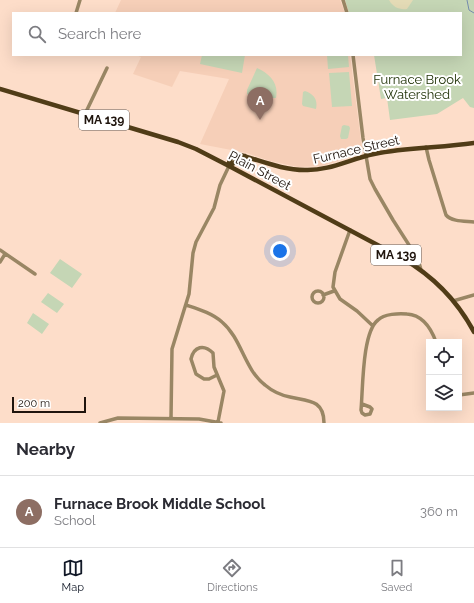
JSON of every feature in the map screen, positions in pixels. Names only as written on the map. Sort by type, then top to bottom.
[{"type":"main road","name":"Plain Street","points":[[0,89],[186,145],[229,166],[402,258],[421,270],[437,283],[453,301],[465,316],[474,332]]},
{"type":"main road","name":"Furnace Street","points":[[229,166],[229,161],[234,156],[240,155],[280,167],[309,170],[327,168],[366,156],[398,150],[474,143]]},
{"type":"street","points":[[343,0],[347,12]]},
{"type":"street","points":[[76,12],[79,1]]},
{"type":"street","points":[[353,56],[370,176],[375,189],[418,259],[421,270]]},
{"type":"street","points":[[85,114],[107,68]]},
{"type":"street","points":[[426,147],[428,160],[446,215],[455,220],[474,222]]},
{"type":"street","points":[[171,418],[172,349],[190,289],[194,248],[214,208],[220,184],[229,166]]},
{"type":"street","points":[[350,230],[332,284],[334,291],[340,299],[357,311],[373,326]]},
{"type":"street","points":[[0,250],[35,274]]},
{"type":"street","points":[[0,262],[5,254]]},
{"type":"street","points":[[323,294],[334,291]]},
{"type":"street","points":[[453,301],[474,294]]},
{"type":"street","points":[[186,305],[210,314],[221,321],[234,335],[251,369],[260,381],[268,388],[279,394],[312,401],[322,410],[324,423]]},
{"type":"street","points":[[362,404],[366,347],[369,334],[376,321],[399,314],[411,314],[417,316],[426,323],[433,332],[435,339]]},
{"type":"street","points":[[100,423],[118,418],[199,419],[220,423],[224,391],[214,367],[213,353],[204,347],[198,348],[194,351],[191,359],[196,374],[204,379],[209,379],[217,375]]},
{"type":"street","points":[[462,395],[474,393]]},
{"type":"shaded area","points":[[121,0],[340,0],[345,12],[115,12]]},
{"type":"shaded area","points":[[138,56],[350,56],[362,149],[360,154],[322,166],[298,167],[270,161],[247,153],[200,144],[229,79],[180,71],[172,87],[133,74],[141,57]]},
{"type":"green space","name":"Furnace Brook Watershed","points":[[345,0],[474,0],[474,108],[470,107],[463,98],[437,114],[390,120],[387,98],[381,99],[374,56],[462,56],[462,12],[349,12]]},
{"type":"green space","points":[[202,56],[245,56],[242,73],[200,64]]},
{"type":"green space","points":[[327,56],[348,56],[349,67],[328,69]]},
{"type":"green space","points":[[257,68],[270,76],[275,83],[277,93],[276,98],[252,98],[247,94],[247,90]]},
{"type":"green space","points":[[349,72],[352,106],[332,107],[329,73]]},
{"type":"green space","points":[[305,91],[315,98],[316,109],[303,106],[303,92]]},
{"type":"green space","points":[[342,126],[349,126],[350,128],[348,138],[341,139],[340,136]]},
{"type":"green space","points":[[60,259],[82,274],[72,288],[50,273]]},
{"type":"green space","points":[[48,293],[64,304],[57,313],[41,302]]},
{"type":"green space","points":[[33,313],[49,324],[42,334],[27,323]]},
{"type":"sand","points":[[389,0],[413,0],[407,9],[404,9],[394,6]]},
{"type":"waterway","points":[[467,0],[469,10],[474,13]]},
{"type":"place","name":"Furnace Brook Middle School","points":[[260,120]]}]
